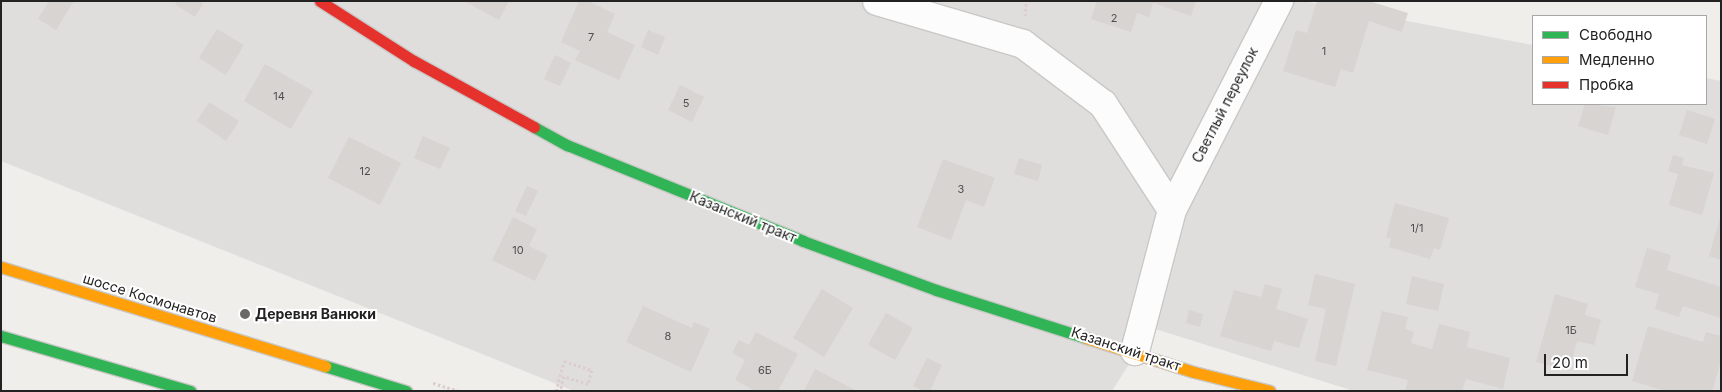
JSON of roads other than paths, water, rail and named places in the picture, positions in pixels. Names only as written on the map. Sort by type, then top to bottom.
[{"type":"street","name":"Казанский тракт","points":[[320,1],[414,61],[567,145],[803,241],[936,290],[1135,351],[1198,381],[1270,391]]},
{"type":"street","points":[[877,1],[1023,44],[1103,104],[1172,210]]},
{"type":"street","name":"Светлый переулок","points":[[1135,351],[1172,210],[1279,1]]},
{"type":"street","name":"шоссе Космонавтов","points":[[1,267],[406,391]]},
{"type":"street","points":[[1,336],[190,391]]},
{"type":"place","name":"Деревня Ванюки","points":[[245,314]]}]
